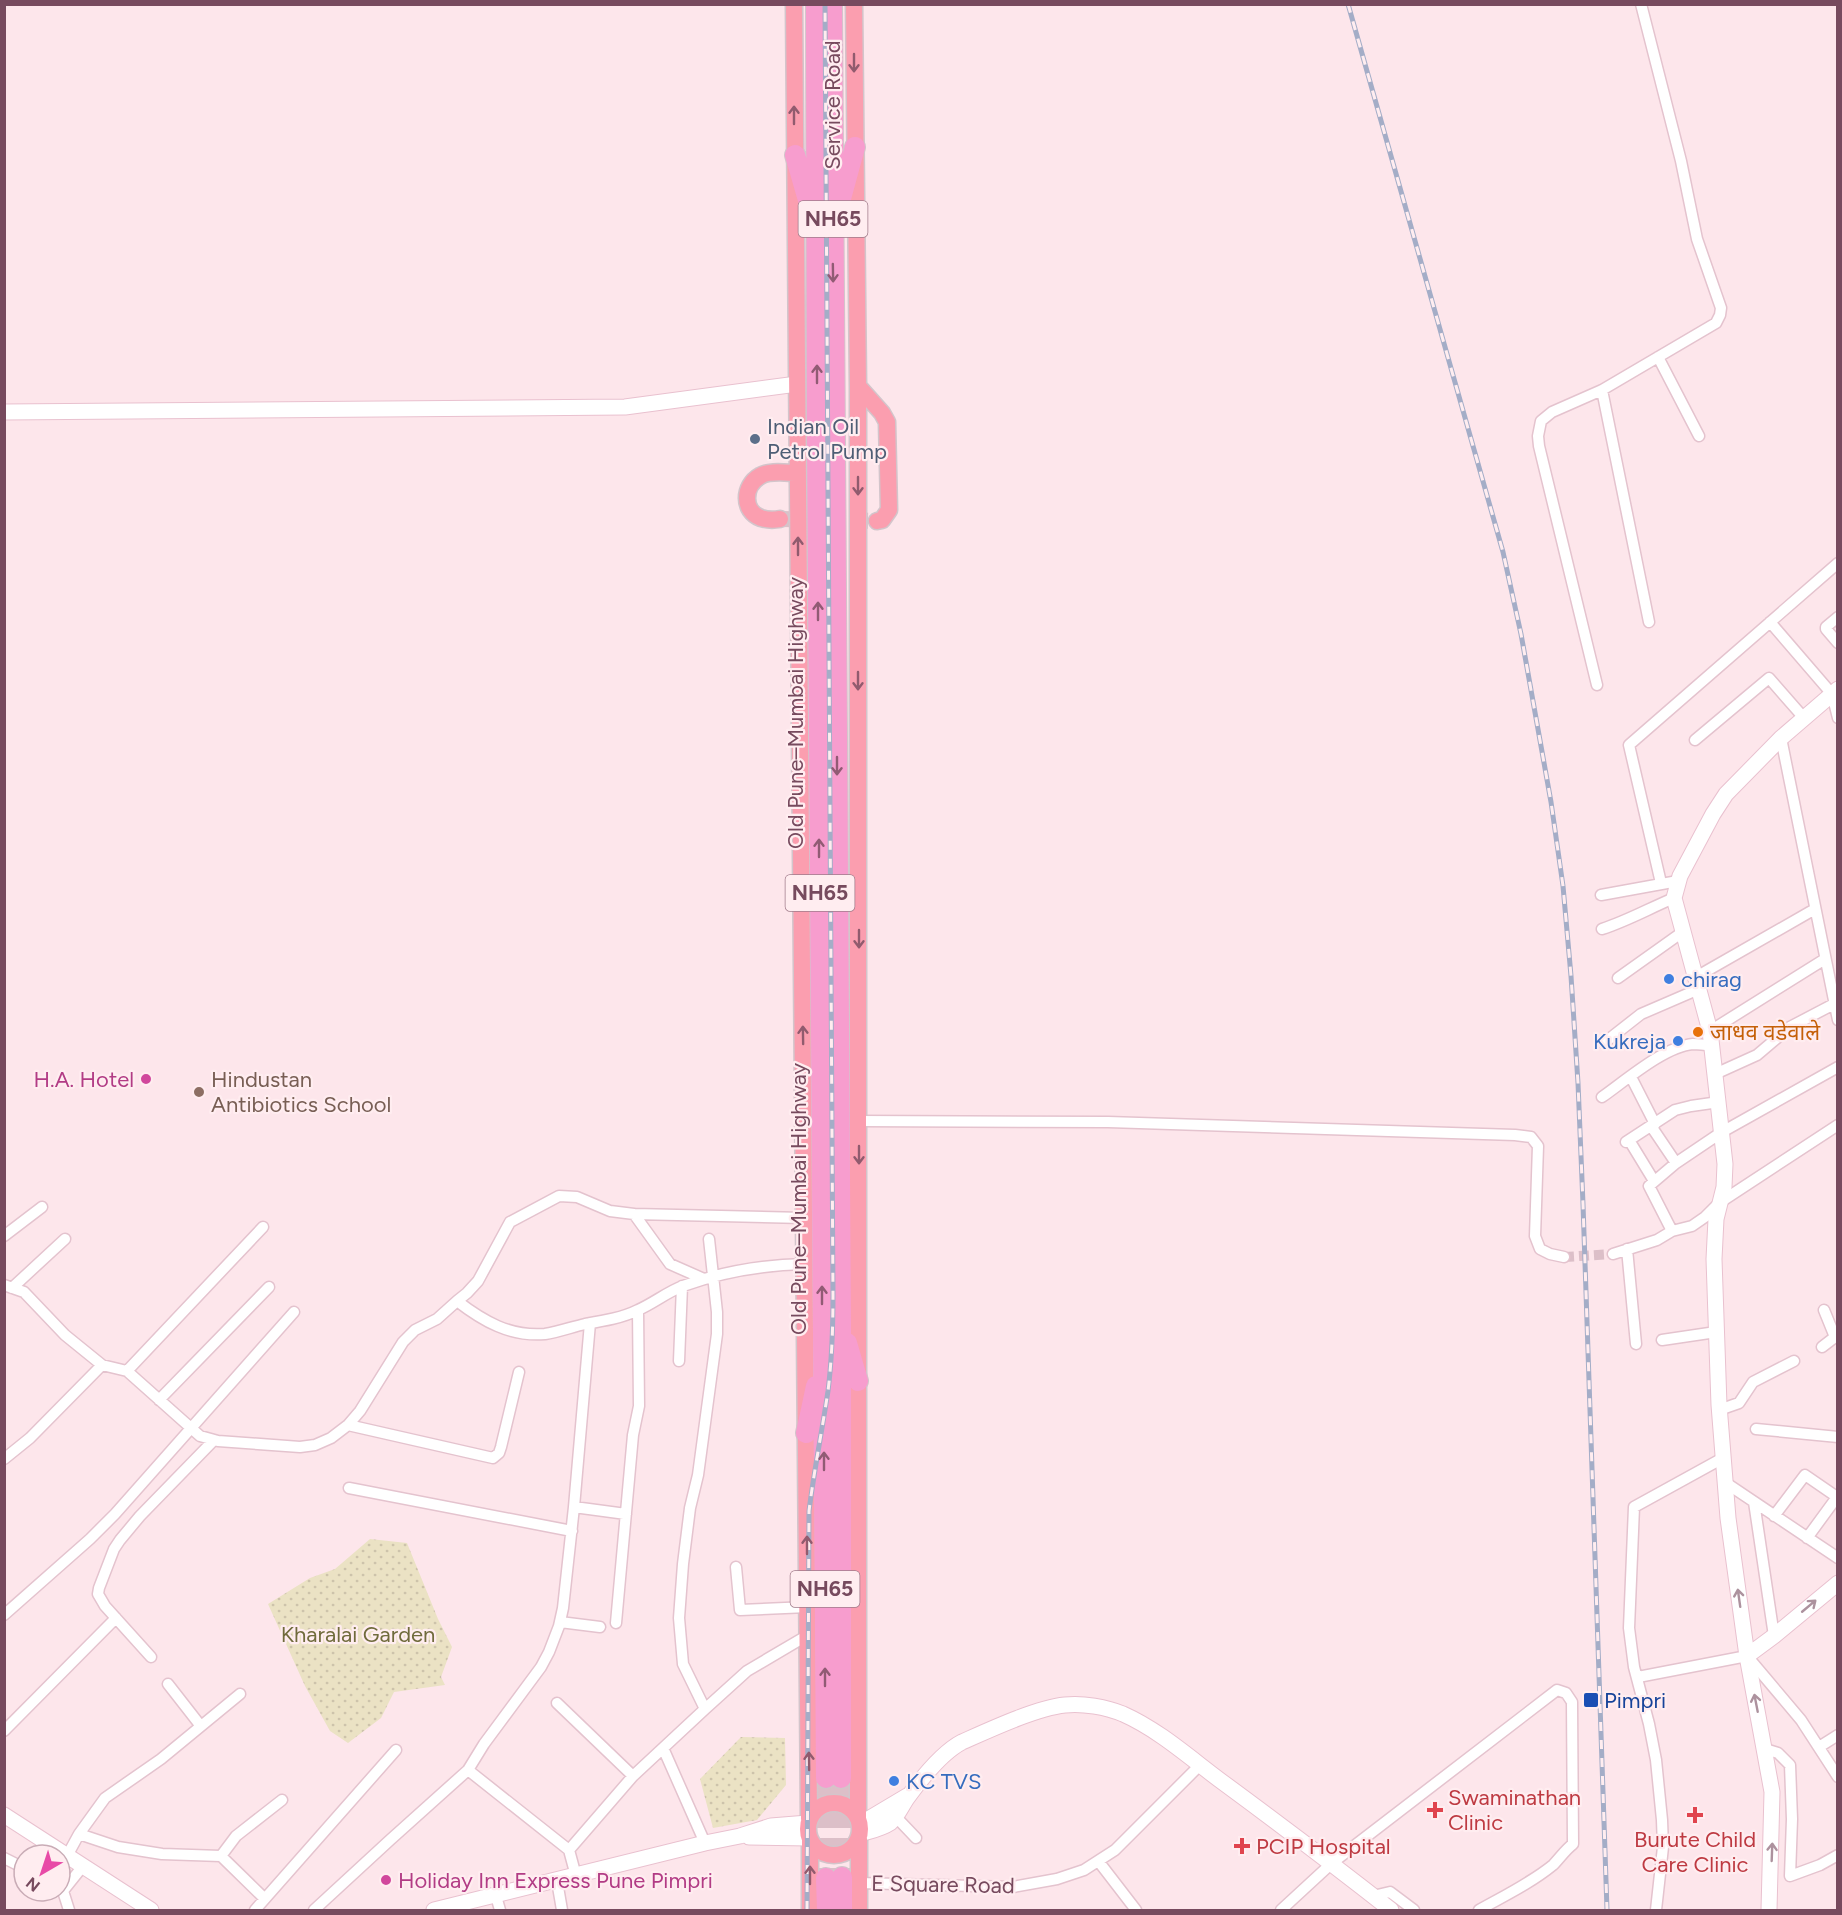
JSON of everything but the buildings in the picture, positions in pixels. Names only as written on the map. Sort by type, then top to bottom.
[{"type":"highway","name":"NH65","points":[[816,4],[824,229],[826,433]]},
{"type":"highway","name":"NH65","points":[[824,229],[832,4]]},
{"type":"highway","points":[[824,229],[855,147]]},
{"type":"highway","points":[[795,155],[824,229]]},
{"type":"highway","name":"Old Pune–Mumbai Highway","points":[[826,433],[841,1323]]},
{"type":"highway","name":"Old Pune–Mumbai Highway","points":[[823,1353],[826,433]]},
{"type":"highway","points":[[841,1323],[858,1381]]},
{"type":"highway","name":"NH65","points":[[823,1353],[834,1778],[841,1323]]},
{"type":"highway","points":[[806,1433],[823,1353]]},
{"type":"highway","points":[[826,1911],[842,1879]]},
{"type":"highway","points":[[842,1879],[842,1911]]},
{"type":"main road","points":[[794,4],[810,1911]]},
{"type":"main road","name":"Service Road","points":[[854,4],[858,386],[859,1829]]},
{"type":"main road","points":[[858,386],[887,422],[889,510],[882,520],[877,521]]},
{"type":"main road","points":[[780,519],[759,518],[752,512],[747,505],[748,489],[760,475],[798,473]]},
{"type":"main road","points":[[809,1830],[819,1808],[834,1803],[848,1807],[859,1829],[842,1879],[859,1911]]},
{"type":"main road","points":[[809,1830],[820,1851],[834,1856],[849,1851],[859,1829]]},
{"type":"street","points":[[1597,685],[1538,436],[1541,421],[1545,416],[1602,390],[1716,323],[1721,308],[1697,239],[1681,161],[1641,4]]},
{"type":"street","points":[[1658,357],[1699,435]]},
{"type":"street","points":[[4,412],[624,407],[797,384]]},
{"type":"street","points":[[1602,390],[1649,622]]},
{"type":"street","points":[[1661,884],[1629,745],[1838,562]]},
{"type":"street","points":[[1838,617],[1826,629],[1838,643]]},
{"type":"street","points":[[1770,622],[1835,691],[1838,718]]},
{"type":"street","points":[[1695,740],[1769,678],[1804,718]]},
{"type":"street","points":[[1769,1911],[1773,1815],[1770,1776],[1747,1656],[1728,1518],[1719,1410],[1714,1258],[1716,1218],[1724,1188],[1725,1164],[1722,1132],[1711,1038],[1674,898],[1678,881],[1726,794],[1781,738],[1835,691]]},
{"type":"street","points":[[1781,738],[1838,1020]]},
{"type":"street","points":[[1601,895],[1678,881]]},
{"type":"street","points":[[1602,929],[1623,922],[1646,909],[1674,898]]},
{"type":"street","points":[[1604,1043],[1641,1014],[1698,983],[1815,909]]},
{"type":"street","points":[[1618,978],[1684,931]]},
{"type":"street","points":[[1602,1097],[1656,1058],[1683,1046],[1711,1038],[1825,960]]},
{"type":"street","points":[[1715,1074],[1757,1055],[1790,1027],[1834,1004]]},
{"type":"street","points":[[1672,1231],[1649,1186],[1654,1181],[1722,1132],[1838,1067]]},
{"type":"street","points":[[1631,1077],[1653,1125],[1676,1163]]},
{"type":"street","points":[[1654,1181],[1627,1141],[1675,1110],[1719,1102]]},
{"type":"street","points":[[859,1121],[1108,1122],[1531,1137],[1538,1146],[1535,1236],[1540,1249],[1564,1257]]},
{"type":"street","points":[[1613,1254],[1657,1240],[1672,1231],[1692,1226],[1705,1218],[1719,1203],[1838,1125]]},
{"type":"street","points":[[8,1287],[24,1292],[65,1335],[102,1365],[127,1371],[200,1436],[214,1440],[300,1447],[315,1445],[331,1438],[348,1425],[360,1411],[403,1342],[415,1330],[437,1319],[467,1293],[477,1281],[510,1222],[559,1196],[577,1197],[610,1211],[634,1214],[804,1218]]},
{"type":"street","points":[[4,1236],[42,1208]]},
{"type":"street","points":[[634,1214],[670,1264],[708,1278]]},
{"type":"street","points":[[127,1371],[263,1227]]},
{"type":"street","points":[[8,1287],[65,1239]]},
{"type":"street","points":[[705,1709],[683,1664],[679,1618],[690,1508],[698,1475],[717,1334],[717,1312],[708,1278],[709,1239]]},
{"type":"street","points":[[1627,1249],[1636,1344]]},
{"type":"street","points":[[457,1300],[484,1321],[516,1332],[544,1334],[621,1316],[638,1310],[682,1286],[708,1278],[775,1264],[804,1264]]},
{"type":"street","points":[[679,1361],[682,1286]]},
{"type":"street","points":[[159,1400],[269,1287]]},
{"type":"street","points":[[616,1623],[633,1435],[639,1406],[638,1310]]},
{"type":"street","points":[[1822,1347],[1836,1337],[1824,1310]]},
{"type":"street","points":[[4,1615],[90,1539],[294,1312]]},
{"type":"street","points":[[314,1911],[381,1847],[468,1770],[484,1744],[541,1667],[560,1622],[563,1608],[590,1323]]},
{"type":"street","points":[[1662,1340],[1716,1332]]},
{"type":"street","points":[[1719,1410],[1739,1403],[1753,1382],[1794,1361]]},
{"type":"street","points":[[4,1459],[30,1438],[102,1365]]},
{"type":"street","points":[[348,1425],[493,1458],[499,1453],[501,1447],[519,1372]]},
{"type":"street","points":[[1756,1429],[1838,1437]]},
{"type":"street","points":[[151,1657],[105,1606],[98,1594],[99,1588],[114,1549],[140,1516],[214,1440]]},
{"type":"street","points":[[1656,1911],[1663,1847],[1660,1790],[1649,1724],[1634,1667],[1629,1628],[1634,1507],[1723,1458]]},
{"type":"street","points":[[1774,1516],[1805,1475],[1837,1497],[1807,1538]]},
{"type":"street","points":[[1725,1483],[1838,1558]]},
{"type":"street","points":[[349,1488],[572,1532]]},
{"type":"street","points":[[1754,1502],[1774,1636]]},
{"type":"street","points":[[574,1507],[626,1514]]},
{"type":"street","points":[[736,1568],[740,1610],[807,1607]]},
{"type":"street","points":[[1638,1677],[1747,1656],[1838,1583]]},
{"type":"street","points":[[4,1731],[116,1618]]},
{"type":"street","points":[[560,1622],[600,1627]]},
{"type":"street","points":[[569,1850],[633,1776],[747,1671],[808,1635]]},
{"type":"street","points":[[1747,1656],[1777,1689],[1838,1777]]},
{"type":"street","points":[[168,1684],[200,1725]]},
{"type":"street","points":[[1281,1911],[1332,1863],[1557,1690],[1566,1694],[1572,1702],[1573,1844],[1555,1863],[1534,1878],[1479,1911]]},
{"type":"street","points":[[72,1847],[105,1798],[160,1759],[240,1694]]},
{"type":"street","points":[[557,1703],[633,1776]]},
{"type":"street","points":[[859,1829],[881,1828],[896,1817],[909,1795],[947,1752],[961,1743],[1034,1712],[1065,1705],[1104,1708],[1122,1714],[1166,1740],[1332,1863],[1374,1903],[1392,1911]]},
{"type":"street","points":[[1819,1747],[1838,1735]]},
{"type":"street","points":[[663,1748],[705,1843]]},
{"type":"street","points":[[1765,1749],[1778,1753],[1790,1765],[1792,1819],[1790,1876],[1820,1865],[1838,1855]]},
{"type":"street","points":[[255,1911],[396,1750]]},
{"type":"street","name":"E Square Road","points":[[842,1879],[1012,1887],[1057,1879],[1100,1862],[1115,1850],[1200,1765]]},
{"type":"street","points":[[468,1770],[569,1850],[576,1876]]},
{"type":"street","points":[[859,1829],[909,1795]]},
{"type":"street","points":[[221,1856],[236,1836],[282,1800]]},
{"type":"street","points":[[4,1815],[47,1843]]},
{"type":"street","points":[[896,1817],[916,1838]]},
{"type":"street","points":[[434,1911],[498,1903],[557,1881],[740,1836],[771,1826],[809,1830]]},
{"type":"street","points":[[79,1834],[129,1849],[162,1854],[221,1856],[264,1898]]},
{"type":"street","points":[[72,1859],[151,1911]]},
{"type":"street","points":[[1100,1862],[1136,1911]]},
{"type":"street","points":[[72,1878],[83,1866]]},
{"type":"street","points":[[557,1881],[562,1911]]},
{"type":"street","points":[[1374,1903],[1390,1892],[1414,1911]]},
{"type":"green space","name":"Kharalai Garden","points":[[370,1539],[407,1543],[452,1647],[441,1677],[445,1685],[394,1692],[381,1718],[348,1743],[330,1731],[305,1686],[268,1604],[310,1578],[335,1569]]},
{"type":"green space","points":[[741,1737],[785,1738],[786,1785],[757,1820],[713,1828],[700,1779]]},
{"type":"tunnel","points":[[780,519],[877,521]]},
{"type":"tunnel","points":[[1564,1257],[1613,1254]]},
{"type":"tunnel","points":[[826,1778],[826,1878]]},
{"type":"tunnel","points":[[841,1778],[842,1877]]},
{"type":"railway","points":[[807,1910],[809,1511],[828,1391],[833,1306],[825,4]]},
{"type":"railway","points":[[1348,4],[1503,552],[1521,634],[1551,802],[1563,886],[1578,1083],[1607,1910]]},
{"type":"place","name":"Indian Oil Petrol Pump","points":[[755,439]]},
{"type":"place","name":"chirag","points":[[1669,979]]},
{"type":"place","name":"जाधव वडेवाले","points":[[1698,1032]]},
{"type":"place","name":"Kukreja","points":[[1678,1041]]},
{"type":"place","name":"H.A. Hotel","points":[[146,1079]]},
{"type":"place","name":"Hindustan Antibiotics School","points":[[199,1092]]},
{"type":"place","name":"Pimpri","points":[[1591,1700]]},
{"type":"place","name":"KC TVS","points":[[894,1781]]},
{"type":"place","name":"Swaminathan Clinic","points":[[1435,1810]]},
{"type":"place","name":"Burute Child Care Clinic","points":[[1695,1815]]},
{"type":"place","name":"PCIP Hospital","points":[[1242,1846]]},
{"type":"place","name":"Holiday Inn Express Pune Pimpri","points":[[386,1880]]}]
